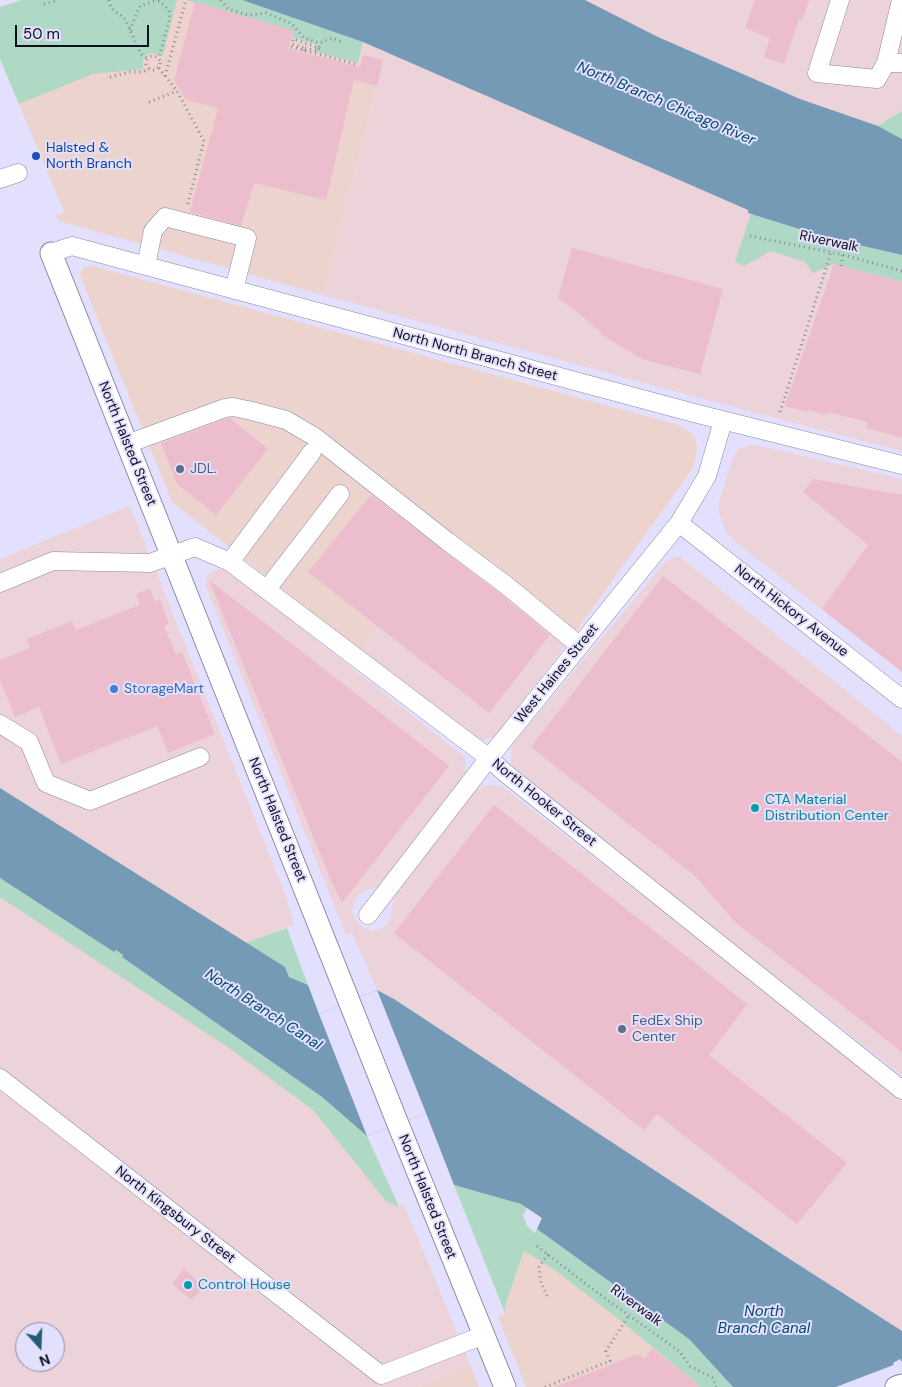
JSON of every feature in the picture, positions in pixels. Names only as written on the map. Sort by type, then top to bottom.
[{"type":"main road","name":"North Halsted Street","points":[[50,253],[128,444],[348,1002],[506,1387]]},
{"type":"main road","points":[[896,1387],[902,1385]]},
{"type":"street","points":[[840,0],[817,73],[877,79],[894,63],[901,0]]},
{"type":"street","points":[[0,179],[18,172]]},
{"type":"street","points":[[146,266],[153,230],[165,217],[247,238],[234,290]]},
{"type":"street","name":"North North Branch Street","points":[[50,253],[72,246],[723,420],[902,465]]},
{"type":"street","points":[[128,444],[225,408],[233,407],[286,420],[315,437],[506,585],[580,646]]},
{"type":"street","name":"West Haines Street","points":[[368,915],[489,758],[679,522],[707,476],[723,420]]},
{"type":"street","points":[[230,562],[312,452]]},
{"type":"street","points":[[267,589],[340,494]]},
{"type":"street","name":"North Hickory Avenue","points":[[679,522],[902,699]]},
{"type":"street","name":"North Hooker Street","points":[[0,584],[53,561],[150,563],[195,547],[230,562],[489,758],[504,772],[902,1090]]},
{"type":"street","points":[[0,724],[29,742],[46,783],[90,801],[200,757]]},
{"type":"street","name":"North Kingsbury Street","points":[[0,1078],[381,1376],[484,1335]]},
{"type":"path","points":[[44,4],[58,0]]},
{"type":"path","points":[[108,0],[111,8],[125,19],[141,54],[147,58]]},
{"type":"path","points":[[165,76],[186,0]]},
{"type":"path","points":[[221,0],[228,9],[248,15],[266,14],[290,23],[304,38],[320,43],[332,38],[344,43]]},
{"type":"path","points":[[130,30],[140,6],[159,1],[169,11],[170,17],[159,58],[159,68],[176,91],[204,141],[183,222]]},
{"type":"path","points":[[319,48],[294,39],[292,44],[355,64]]},
{"type":"path","points":[[291,47],[318,51],[320,43]]},
{"type":"path","points":[[149,69],[145,63],[147,58],[153,55],[159,58]]},
{"type":"path","points":[[110,77],[159,68]]},
{"type":"path","points":[[148,102],[176,91]]},
{"type":"path","name":"Riverwalk","points":[[750,236],[843,255],[902,271]]},
{"type":"path","points":[[780,412],[832,253]]},
{"type":"path","points":[[840,266],[843,255]]},
{"type":"path","name":"Riverwalk","points":[[537,1246],[596,1292],[678,1351],[690,1366],[713,1378],[716,1387]]},
{"type":"path","points":[[547,1296],[541,1283],[539,1267],[548,1254]]},
{"type":"path","points":[[545,1387],[610,1361],[606,1350],[629,1315]]},
{"type":"shaded area","points":[[22,0],[242,0],[363,42],[354,80],[377,86],[323,295],[59,221],[56,216],[64,212],[0,59],[0,7]]},
{"type":"shaded area","points":[[585,0],[902,0],[902,139],[878,126],[800,99],[658,37]]},
{"type":"shaded area","points":[[363,42],[749,210],[748,213],[828,238],[902,255],[902,451],[699,398],[323,295],[377,86],[354,80]]},
{"type":"shaded area","points":[[89,265],[679,425],[691,433],[696,440],[695,461],[691,471],[571,638],[442,546],[360,651],[172,502],[81,278],[80,273],[82,269]]},
{"type":"shaded area","points":[[751,444],[902,479],[902,672],[734,541],[726,532],[719,513],[719,502],[734,455],[739,449]]},
{"type":"shaded area","points":[[130,506],[285,894],[294,925],[245,943],[0,788],[0,559]]},
{"type":"shaded area","points":[[447,541],[571,638],[495,736],[483,740],[474,739],[360,651]]},
{"type":"shaded area","name":"CTA Material Distribution Center","points":[[679,556],[902,736],[902,1075],[519,776],[511,763],[513,744],[667,560]]},
{"type":"shaded area","points":[[218,569],[229,571],[462,755],[465,760],[464,777],[378,888],[368,889],[357,896],[353,904],[352,913],[356,921],[364,928],[372,931],[387,925],[391,917],[393,898],[476,790],[494,785],[504,788],[902,1097],[902,1331],[394,999],[377,990],[352,933],[346,935],[206,587],[209,574]]},
{"type":"shaded area","points":[[0,878],[114,952],[116,950],[123,955],[122,957],[238,1039],[367,1136],[399,1206],[404,1204],[471,1367],[418,1387],[0,1387]]},
{"type":"shaded area","points":[[537,1229],[733,1387],[526,1387],[498,1317],[505,1313],[506,1303],[524,1251]]},
{"type":"shaded area","points":[[471,1367],[479,1387],[418,1387],[464,1369]]},
{"type":"green space","points":[[22,0],[177,0],[163,55],[151,53],[146,55],[143,60],[143,69],[93,74],[19,104],[0,59],[0,7]]},
{"type":"green space","points":[[186,0],[242,0],[363,42],[358,63],[315,52],[317,45],[292,37],[294,31]]},
{"type":"green space","points":[[902,111],[902,139],[878,126]]},
{"type":"green space","points":[[751,214],[828,238],[902,255],[902,282],[834,264],[813,273],[805,262],[771,251],[744,266],[735,262]]},
{"type":"green space","points":[[0,878],[114,952],[116,950],[123,955],[122,957],[322,1097],[367,1136],[399,1207],[386,1201],[313,1110],[229,1048],[0,897]]},
{"type":"green space","points":[[287,928],[308,985],[289,977],[285,967],[245,943]]},
{"type":"green space","points":[[454,1185],[521,1204],[527,1208],[523,1215],[527,1226],[535,1233],[537,1229],[689,1339],[733,1387],[698,1387],[696,1383],[622,1322],[555,1270],[524,1251],[506,1303],[505,1313]]},
{"type":"water","name":"North Branch Chicago River","points":[[242,0],[585,0],[658,37],[800,99],[878,126],[902,139],[902,255],[828,238],[748,213],[748,210],[363,42]]},
{"type":"water","name":"North Branch Canal","points":[[0,788],[285,967],[289,977],[308,985],[319,1014],[377,990],[394,999],[902,1331],[902,1362],[900,1359],[893,1363],[902,1387],[733,1387],[689,1339],[537,1229],[542,1218],[521,1204],[454,1185],[426,1113],[367,1136],[322,1097],[122,957],[123,955],[116,950],[114,952],[0,878]]},
{"type":"pier","points":[[377,990],[426,1113],[367,1136],[319,1014]]},
{"type":"pier","points":[[896,1364],[902,1378],[902,1387],[836,1387]]},
{"type":"building","points":[[755,0],[809,0],[802,20],[799,19],[784,64],[764,57],[770,38],[745,28]]},
{"type":"building","points":[[195,2],[294,31],[288,49],[360,67],[363,55],[383,60],[377,86],[354,80],[326,200],[254,183],[241,226],[190,212],[218,108],[186,100],[174,80]]},
{"type":"building","points":[[572,248],[723,289],[700,374],[642,359],[607,338],[558,298]]},
{"type":"building","points":[[834,264],[902,282],[902,438],[867,428],[868,422],[829,412],[828,415],[785,406]]},
{"type":"building","points":[[228,418],[268,449],[216,515],[177,484],[161,443]]},
{"type":"building","points":[[813,479],[902,495],[902,672],[822,609],[868,545],[803,492]]},
{"type":"building","points":[[371,495],[499,593],[550,635],[489,713],[308,572]]},
{"type":"building","name":"CTA Material Distribution Center","points":[[663,576],[902,762],[902,1052],[736,923],[695,876],[531,747]]},
{"type":"building","points":[[209,580],[449,766],[342,903],[332,883]]},
{"type":"building","name":"StorageMart","points":[[150,589],[155,601],[160,599],[169,624],[164,626],[176,655],[182,652],[215,734],[168,753],[157,726],[61,764],[39,707],[15,717],[0,680],[0,660],[30,648],[27,639],[72,621],[76,630],[140,605],[136,594]]},
{"type":"building","name":"FedEx Ship Center","points":[[494,805],[747,1004],[709,1055],[847,1163],[797,1224],[657,1114],[644,1130],[394,933]]},
{"type":"building","name":"Control House","points":[[184,1269],[204,1286],[192,1300],[172,1284]]},
{"type":"building","points":[[653,1349],[701,1387],[555,1387],[638,1354],[644,1359]]},
{"type":"place","name":"Halsted & North Branch","points":[[36,156]]},
{"type":"place","name":"JDL.","points":[[180,469]]},
{"type":"place","name":"StorageMart","points":[[114,689]]},
{"type":"place","name":"CTA Material Distribution Center","points":[[755,808]]},
{"type":"place","name":"FedEx Ship Center","points":[[622,1029]]},
{"type":"place","name":"Control House","points":[[188,1285]]}]
